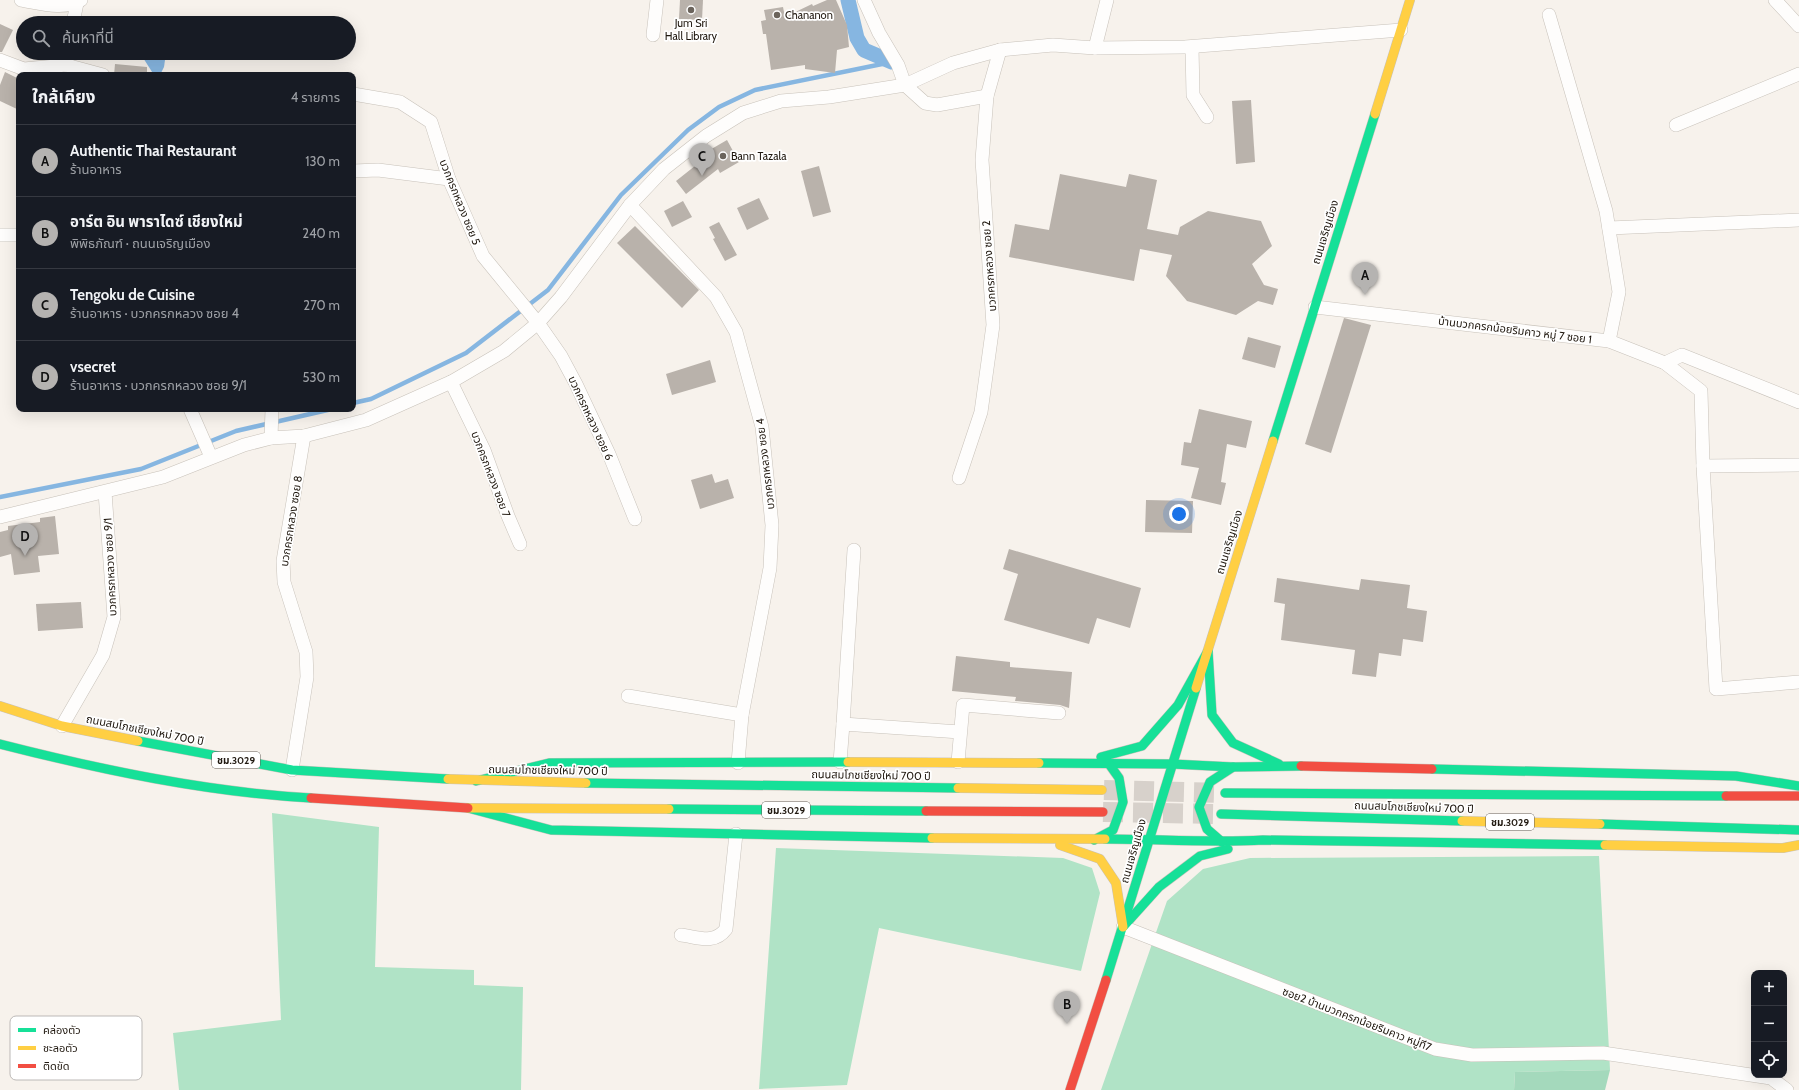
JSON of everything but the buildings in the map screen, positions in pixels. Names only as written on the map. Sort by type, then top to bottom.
[{"type":"main road","name":"ถนนเจริญเมือง","points":[[1070,1090],[1123,927],[1172,764],[1316,307],[1410,0]]},
{"type":"main road","points":[[1076,764],[1142,746],[1178,705],[1208,651]]},
{"type":"main road","points":[[1208,651],[1212,715],[1232,743],[1282,766]]},
{"type":"main road","name":"ถนนสมโภชเชียงใหม่ 700 ปี","points":[[0,706],[62,726],[186,751],[292,770],[476,781],[1102,790]]},
{"type":"main road","name":"ชม.3029","points":[[0,744],[47,756],[182,784],[277,796],[468,808],[1103,812]]},
{"type":"main road","points":[[476,781],[549,763],[958,762],[1172,764],[1233,767],[1282,766],[1736,776],[1799,786]]},
{"type":"main road","points":[[1094,840],[1113,830],[1123,802],[1118,778],[1109,764]]},
{"type":"main road","points":[[1222,842],[1207,829],[1198,807],[1210,782],[1233,767]]},
{"type":"main road","name":"ถนนสมโภชเชียงใหม่ 700 ปี","points":[[1225,793],[1799,796]]},
{"type":"main road","points":[[468,808],[551,830],[1043,840],[1149,839],[1222,842],[1263,840],[1783,848],[1799,845]]},
{"type":"main road","name":"ถนนสมโภชเชียงใหม่ 700 ปี","points":[[1220,814],[1799,830]]},
{"type":"main road","points":[[1043,840],[1100,859],[1116,883],[1123,927]]},
{"type":"main road","points":[[1123,927],[1159,887],[1200,856],[1263,840]]},
{"type":"street","points":[[21,0],[56,6],[79,1],[75,16]]},
{"type":"street","points":[[653,35],[657,0]]},
{"type":"street","points":[[864,0],[898,65],[905,85],[925,103],[937,105],[987,96]]},
{"type":"street","points":[[1095,48],[1107,0]]},
{"type":"street","points":[[1775,0],[1799,26]]},
{"type":"street","points":[[1549,15],[1606,211],[1619,292],[1609,341]]},
{"type":"street","points":[[0,517],[163,477],[244,445],[271,438],[304,436],[366,420],[451,382],[504,351],[538,323],[561,297],[630,205],[664,169],[706,136],[743,113],[781,101],[829,97],[905,85],[953,63],[1000,50],[1053,45],[1095,48],[1192,47],[1401,30]]},
{"type":"street","points":[[1192,47],[1193,95],[1207,117]]},
{"type":"street","name":"บวกครกหลวง ซอย 2","points":[[959,478],[981,412],[993,325],[982,160],[987,96],[1000,50]]},
{"type":"street","points":[[0,60],[24,70],[63,60]]},
{"type":"street","points":[[69,60],[96,72]]},
{"type":"street","points":[[1676,125],[1799,74]]},
{"type":"street","name":"บวกครกหลวง ซอย 5","points":[[356,95],[400,102],[431,122],[449,179],[483,256],[538,323]]},
{"type":"street","points":[[356,171],[378,170],[449,179]]},
{"type":"street","name":"บวกครกหลวง ซอย 4","points":[[630,205],[716,297],[736,332],[762,427],[772,525],[770,568],[742,715],[738,763]]},
{"type":"street","points":[[1609,228],[1799,220]]},
{"type":"street","points":[[0,235],[16,235]]},
{"type":"street","name":"บ้านบวกครกน้อยริมคาว หมู่ 7 ซอย 1","points":[[1316,307],[1609,341],[1665,363],[1701,391],[1703,466]]},
{"type":"street","name":"บวกครกหลวง ซอย 6","points":[[538,323],[561,356],[576,384],[609,454],[635,519]]},
{"type":"street","points":[[1665,363],[1682,355],[1799,402]]},
{"type":"street","name":"บวกครกหลวง ซอย 7","points":[[451,382],[484,450],[520,544]]},
{"type":"street","points":[[191,412],[211,457]]},
{"type":"street","points":[[271,438],[272,412]]},
{"type":"street","name":"บวกครกหลวง ซอย 8","points":[[292,770],[307,677],[306,652],[284,582],[283,561],[304,436]]},
{"type":"street","points":[[1799,464],[1703,466],[1716,689],[1799,682]]},
{"type":"street","name":"บวกครกหลวง ซอย 9/1","points":[[62,726],[103,655],[114,617],[105,492]]},
{"type":"street","points":[[840,762],[854,550]]},
{"type":"street","points":[[628,696],[742,715]]},
{"type":"street","points":[[958,762],[963,705],[1059,714]]},
{"type":"street","points":[[843,724],[960,732]]},
{"type":"street","points":[[681,935],[713,940],[722,935],[726,929],[736,834]]},
{"type":"street","name":"ซอย2 บ้านบวกครกน้อยริมคาว หมู่ที7","points":[[1123,927],[1435,1050],[1472,1055],[1603,1053],[1771,1078],[1787,1090]]},
{"type":"green space","points":[[272,813],[379,827],[375,967],[474,970],[474,985],[523,987],[521,1090],[179,1090],[173,1033],[281,1020]]},
{"type":"green space","points":[[776,848],[1063,858],[1092,868],[1100,893],[1081,971],[879,928],[847,1085],[759,1089]]},
{"type":"green space","points":[[1599,856],[1610,1070],[1515,1072],[1514,1090],[1101,1090],[1167,901],[1203,869],[1250,858]]},
{"type":"green space","points":[[1610,1070],[1605,1090],[1514,1090],[1515,1072]]},
{"type":"water","points":[[144,60],[165,60],[162,72],[152,72]]},
{"type":"waterway","points":[[848,0],[857,38],[864,50],[892,62]]},
{"type":"waterway","points":[[356,402],[371,399],[466,353],[548,290],[621,195],[688,130],[719,107],[755,90],[892,62]]},
{"type":"waterway","points":[[0,497],[141,469],[236,431],[319,412]]},
{"type":"tunnel","points":[[1104,790],[1222,793]]},
{"type":"tunnel","points":[[1103,812],[1219,814]]},
{"type":"traffic: fast","points":[[1273,441],[1375,114]]},
{"type":"traffic: fast","points":[[1208,651],[1212,715],[1233,743],[1279,764]]},
{"type":"traffic: fast","points":[[1101,757],[1142,746],[1178,705],[1208,651]]},
{"type":"traffic: fast","points":[[1106,980],[1196,688]]},
{"type":"traffic: fast","points":[[138,741],[292,770],[448,779]]},
{"type":"traffic: fast","points":[[0,744],[77,763],[193,785],[232,791],[311,798]]},
{"type":"traffic: fast","points":[[476,781],[549,763],[848,762]]},
{"type":"traffic: fast","points":[[1039,763],[1172,764],[1233,767],[1301,766]]},
{"type":"traffic: fast","points":[[1094,840],[1113,830],[1123,802],[1119,778],[1109,764]]},
{"type":"traffic: fast","points":[[1222,842],[1207,829],[1199,807],[1210,782],[1233,767]]},
{"type":"traffic: fast","points":[[1432,769],[1736,776],[1799,786]]},
{"type":"traffic: fast","points":[[586,783],[958,788]]},
{"type":"traffic: fast","points":[[1225,793],[1726,796]]},
{"type":"traffic: fast","points":[[468,808],[551,830],[932,838]]},
{"type":"traffic: fast","points":[[669,809],[926,811]]},
{"type":"traffic: fast","points":[[1221,814],[1462,821]]},
{"type":"traffic: fast","points":[[1600,824],[1799,830]]},
{"type":"traffic: fast","points":[[1105,839],[1605,845]]},
{"type":"traffic: fast","points":[[1123,927],[1159,887],[1200,856],[1228,849]]},
{"type":"traffic: slow","points":[[1375,114],[1410,0]]},
{"type":"traffic: slow","points":[[1196,688],[1273,441]]},
{"type":"traffic: slow","points":[[0,706],[62,726],[138,741]]},
{"type":"traffic: slow","points":[[848,762],[1039,763]]},
{"type":"traffic: slow","points":[[448,779],[586,783]]},
{"type":"traffic: slow","points":[[958,788],[1102,790]]},
{"type":"traffic: slow","points":[[468,808],[669,809]]},
{"type":"traffic: slow","points":[[1462,821],[1600,824]]},
{"type":"traffic: slow","points":[[932,838],[1105,839]]},
{"type":"traffic: slow","points":[[1060,845],[1100,859],[1116,883],[1123,927]]},
{"type":"traffic: slow","points":[[1605,845],[1783,848],[1799,845]]},
{"type":"traffic: jam","points":[[1301,766],[1432,769]]},
{"type":"traffic: jam","points":[[1726,796],[1799,796]]},
{"type":"traffic: jam","points":[[311,798],[468,808]]},
{"type":"traffic: jam","points":[[926,811],[1103,812]]},
{"type":"traffic: jam","points":[[1070,1090],[1106,980]]},
{"type":"place","name":"Jum Sri Hall Library","points":[[691,10]]},
{"type":"place","name":"Chananon","points":[[777,15]]},
{"type":"place","name":"Bann Tazala","points":[[723,156]]},
{"type":"place","name":"Tengoku de Cuisine","points":[[702,176]]},
{"type":"place","name":"Authentic Thai Restaurant","points":[[1365,295]]},
{"type":"place","name":"vsecret","points":[[25,556]]},
{"type":"place","name":"อาร์ต อิน พาราไดซ์ เชียงใหม่","points":[[1067,1024]]}]
